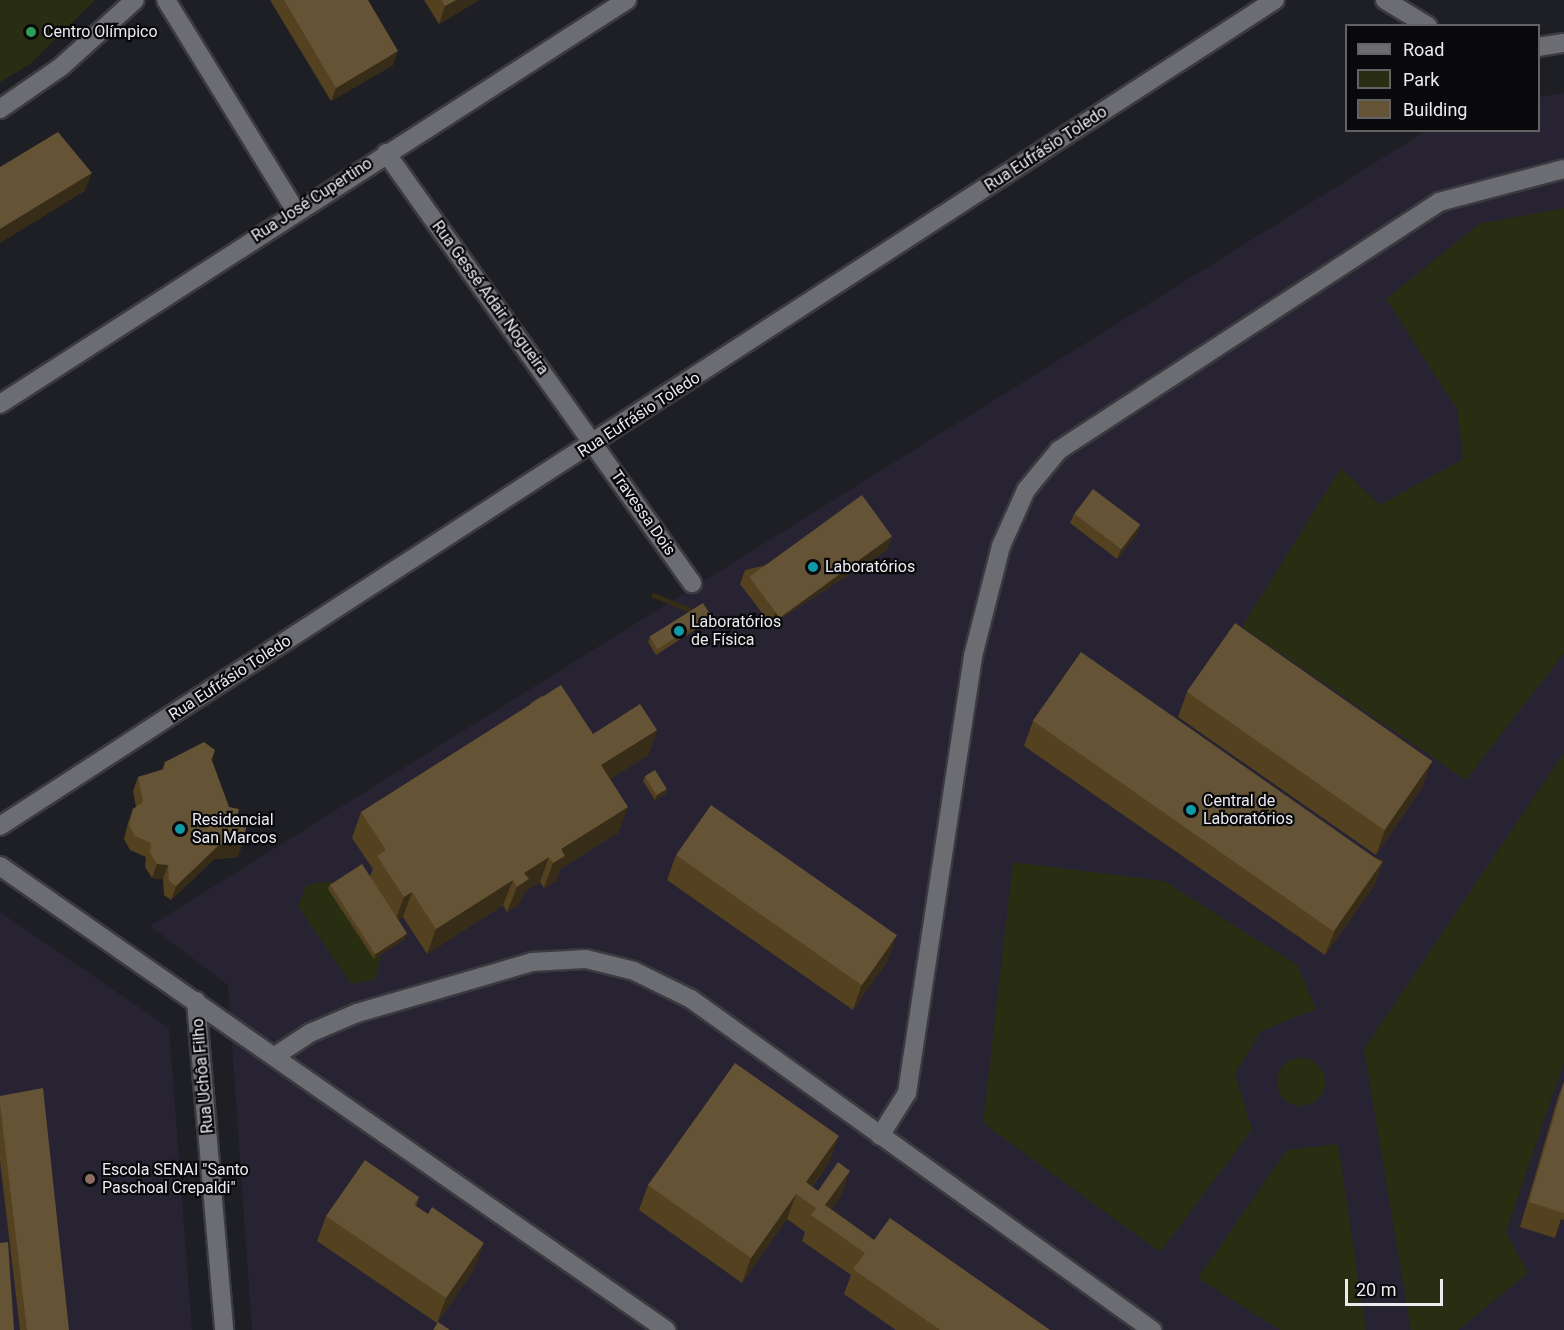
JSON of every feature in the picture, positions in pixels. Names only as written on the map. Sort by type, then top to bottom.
[{"type":"street","points":[[0,109],[62,66],[135,0]]},
{"type":"street","points":[[166,0],[295,210]]},
{"type":"street","name":"Rua José Cupertino","points":[[0,404],[295,210],[627,0]]},
{"type":"street","name":"Rua Eufrásio Toledo","points":[[0,826],[595,443],[1275,0]]},
{"type":"street","points":[[1385,0],[1425,24]]},
{"type":"street","points":[[1540,47],[1564,43]]},
{"type":"street","name":"Rua Gessé Adair Nogueira","points":[[386,153],[595,443]]},
{"type":"street","points":[[880,1136],[907,1093],[973,656],[1001,546],[1026,490],[1059,450],[1439,202],[1564,169]]},
{"type":"street","name":"Travessa Dois","points":[[595,443],[692,583]]},
{"type":"street","points":[[0,866],[666,1330]]},
{"type":"street","points":[[275,1056],[310,1033],[357,1013],[532,963],[586,959],[634,971],[691,999],[1152,1330]]},
{"type":"street","name":"Rua Uchôa Filho","points":[[196,1001],[224,1330]]},
{"type":"shaded area","points":[[1564,93],[1564,1330],[252,1330],[228,985],[150,926],[1424,132],[1540,132],[1540,97]]},
{"type":"shaded area","name":"Escola SENAI \"Santo Paschoal Crepaldi\"","points":[[0,912],[169,1028],[192,1330],[0,1330]]},
{"type":"green space","name":"Centro Olímpico","points":[[0,0],[95,0],[30,64],[0,82]]},
{"type":"green space","points":[[1564,208],[1564,653],[1466,780],[1242,627],[1341,468],[1380,505],[1463,459],[1457,409],[1386,299],[1479,224]]},
{"type":"green space","points":[[1564,753],[1564,1062],[1506,1232],[1528,1273],[1458,1330],[1411,1330],[1364,1049]]},
{"type":"green space","points":[[1013,862],[1164,881],[1297,965],[1316,1009],[1261,1031],[1235,1074],[1252,1130],[1160,1252],[983,1123]]},
{"type":"green space","points":[[330,881],[381,958],[375,980],[351,984],[298,906],[306,885]]},
{"type":"green space","points":[[1301,1058],[1318,1065],[1325,1082],[1318,1099],[1301,1106],[1284,1099],[1277,1082],[1284,1065]]},
{"type":"green space","points":[[1338,1144],[1366,1330],[1280,1330],[1198,1278],[1287,1150]]},
{"type":"building","points":[[284,0],[368,0],[398,51],[336,88]]},
{"type":"building","points":[[442,0],[456,0],[445,6]]},
{"type":"building","points":[[58,132],[92,173],[0,229],[0,167]]},
{"type":"building","points":[[1093,489],[1140,525],[1121,549],[1074,514]]},
{"type":"building","name":"Laboratórios","points":[[862,495],[892,536],[780,618],[750,577]]},
{"type":"building","name":"Laboratórios de Física","points":[[703,603],[711,616],[658,649],[650,636]]},
{"type":"building","points":[[1235,623],[1432,761],[1384,830],[1187,692]]},
{"type":"building","name":"Central de Laboratórios","points":[[1081,652],[1382,863],[1333,931],[1033,721]]},
{"type":"building","points":[[561,685],[593,734],[640,704],[657,730],[601,765],[628,807],[561,849],[565,856],[553,863],[549,857],[524,873],[529,879],[517,887],[513,880],[436,929],[412,892],[404,897],[377,856],[386,850],[361,812]]},
{"type":"building","name":"Residencial San Marcos","points":[[204,742],[215,750],[211,759],[229,807],[239,809],[236,821],[247,823],[243,843],[219,845],[176,886],[169,881],[168,865],[157,864],[150,853],[151,843],[135,836],[129,825],[133,809],[143,802],[138,777],[164,769],[165,762]]},
{"type":"building","points":[[655,770],[667,789],[656,795],[645,776]]},
{"type":"building","points":[[711,805],[897,935],[862,985],[676,855]]},
{"type":"building","points":[[362,864],[407,934],[375,954],[330,885]]},
{"type":"building","points":[[735,1063],[839,1136],[806,1182],[818,1191],[838,1162],[850,1171],[825,1205],[874,1240],[890,1218],[1050,1330],[940,1330],[853,1269],[865,1253],[811,1215],[816,1208],[796,1194],[751,1258],[648,1185]]},
{"type":"building","points":[[1564,1083],[1564,1213],[1529,1202]]},
{"type":"building","points":[[43,1088],[69,1330],[27,1330],[0,1104],[0,1096]]},
{"type":"building","points":[[365,1160],[419,1197],[414,1205],[428,1214],[432,1207],[484,1243],[446,1298],[326,1216]]},
{"type":"building","points":[[8,1242],[14,1330],[0,1330],[0,1243]]},
{"type":"building","points":[[438,1322],[450,1330],[433,1330]]},
{"type":"place","name":"Centro Olímpico","points":[[31,32]]},
{"type":"place","name":"Laboratórios","points":[[813,567]]},
{"type":"place","name":"Laboratórios de Física","points":[[679,631]]},
{"type":"place","name":"Central de Laboratórios","points":[[1191,810]]},
{"type":"place","name":"Residencial San Marcos","points":[[180,829]]},
{"type":"place","name":"Escola SENAI \"Santo Paschoal Crepaldi\"","points":[[90,1179]]}]
